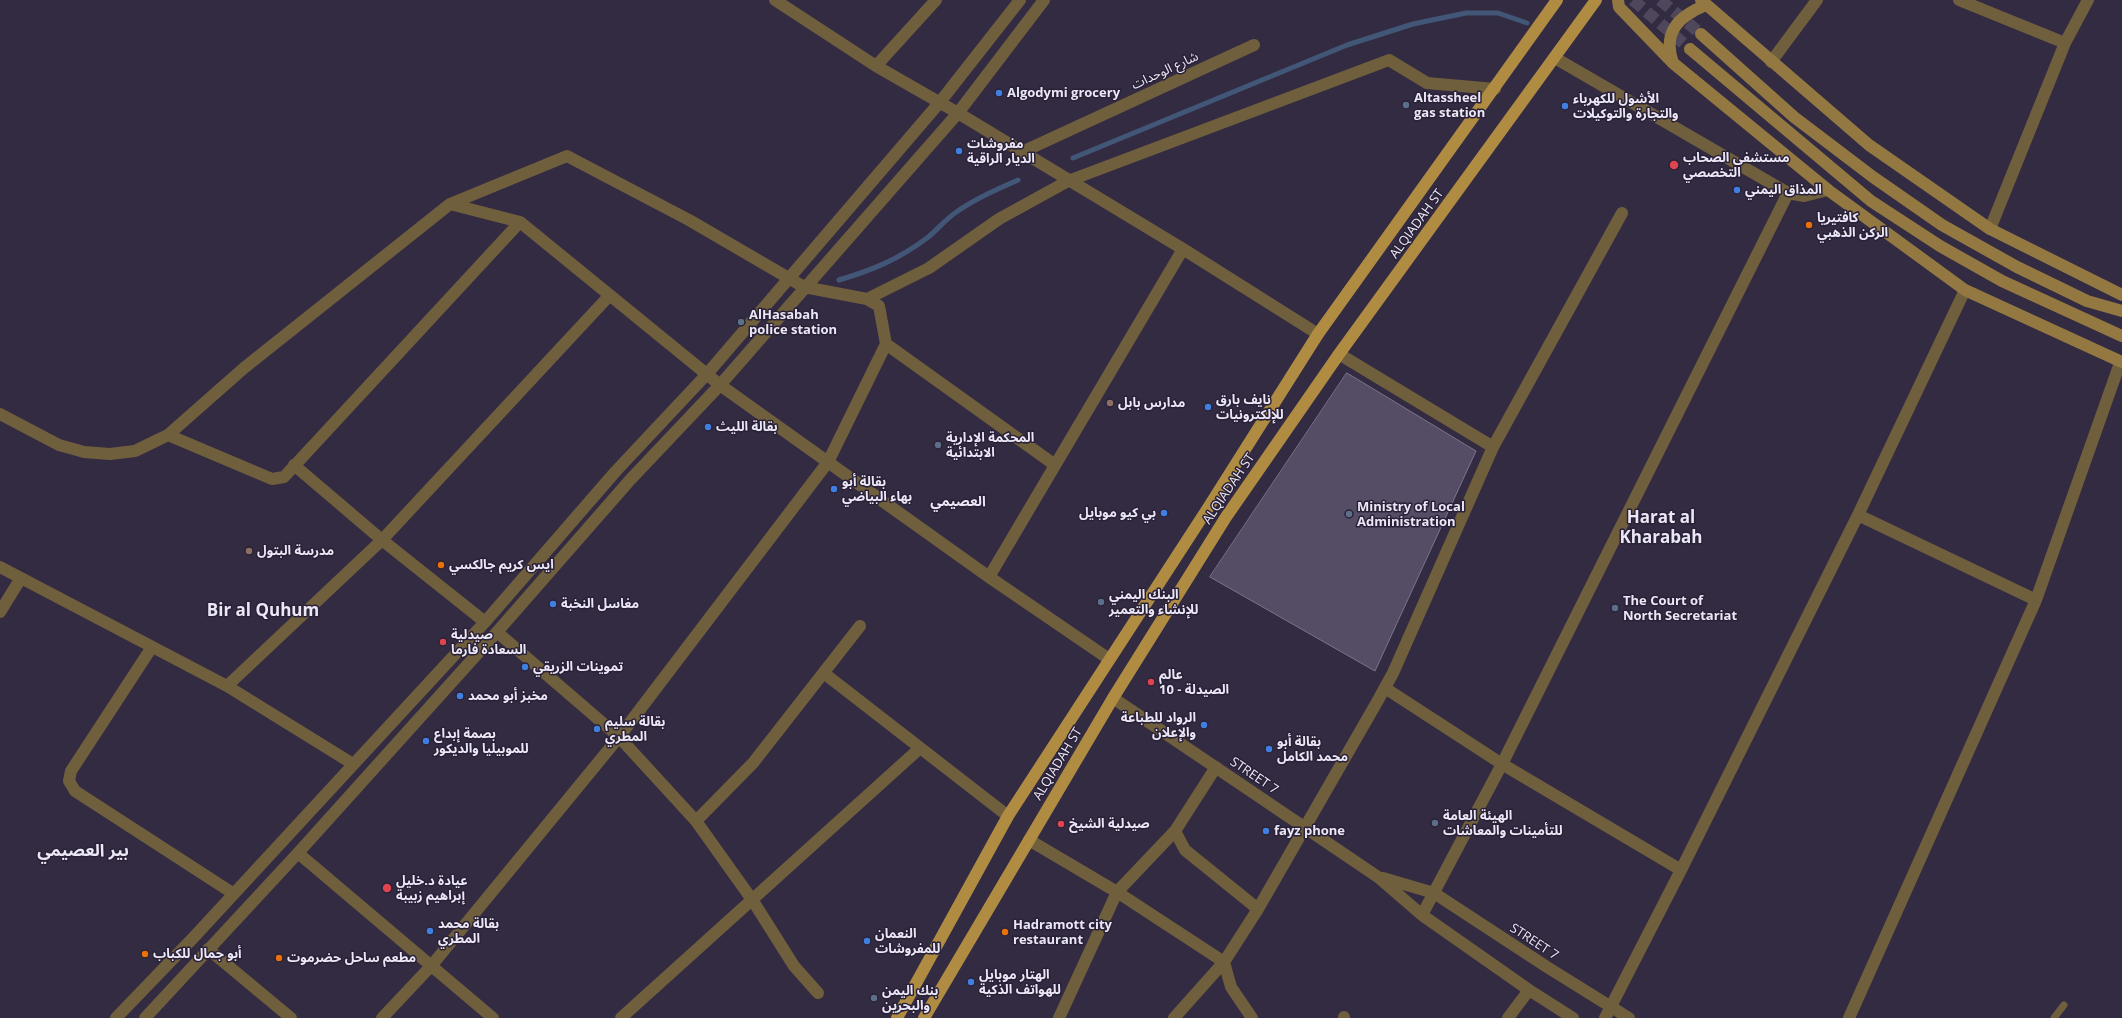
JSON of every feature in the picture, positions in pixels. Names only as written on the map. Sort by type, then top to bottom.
[{"type":"main road","name":"ALQIADAH ST","points":[[897,1018],[1008,816],[1213,501],[1318,334],[1495,89],[1548,6],[1558,0]]},
{"type":"main road","name":"ALQIADAH ST","points":[[925,1018],[1113,698],[1226,517],[1339,354],[1596,0]]},
{"type":"street","points":[[775,0],[876,66],[940,102],[1068,181],[1183,249],[1318,334]]},
{"type":"street","points":[[876,66],[936,0]]},
{"type":"street","points":[[116,1018],[234,894],[485,622],[616,471],[708,374],[788,278],[940,102],[1020,0]]},
{"type":"street","points":[[145,1018],[298,853],[497,632],[630,480],[720,384],[958,113],[1044,0]]},
{"type":"street","points":[[1618,0],[1619,7],[1673,63],[1828,190],[1965,290],[2121,362],[2036,600],[1849,1018]]},
{"type":"street","points":[[1771,62],[1817,0]]},
{"type":"street","points":[[1959,0],[2065,43]]},
{"type":"street","points":[[1990,229],[2065,43],[2088,0]]},
{"type":"street","points":[[1673,63],[1668,49],[1675,25],[1689,12],[1703,3],[1869,145],[1990,229],[2122,295]]},
{"type":"street","points":[[1701,34],[1794,117],[1873,177],[1942,225],[2018,268],[2087,301],[2122,311]]},
{"type":"street","name":"شارع الوحدات","points":[[1022,152],[1254,45]]},
{"type":"street","points":[[1690,49],[1871,201],[1940,246],[2002,281],[2122,336]]},
{"type":"street","points":[[1555,58],[1788,193],[1804,196],[1828,190]]},
{"type":"street","points":[[867,299],[929,268],[999,219],[1068,181],[1389,60],[1427,83],[1495,89]]},
{"type":"street","points":[[0,414],[60,445],[84,452],[110,454],[135,452],[168,435],[244,368],[450,204],[567,156],[689,220],[804,287],[867,299],[879,306],[886,344],[828,462],[619,737],[432,965],[382,1018]]},
{"type":"street","points":[[1422,915],[1502,764],[1788,193]]},
{"type":"street","points":[[450,204],[520,222],[609,296],[720,384],[989,577],[1109,659]]},
{"type":"street","points":[[1174,1018],[1224,962],[1258,909],[1306,828],[1385,688],[1493,447],[1622,213]]},
{"type":"street","points":[[168,435],[272,479],[284,477],[520,222]]},
{"type":"street","points":[[989,577],[1183,249]]},
{"type":"street","points":[[1605,1018],[1612,1007],[1681,870],[1858,515],[1965,290]]},
{"type":"street","points":[[227,686],[382,540],[609,296]]},
{"type":"street","points":[[886,344],[1055,465]]},
{"type":"street","points":[[1339,354],[1493,447]]},
{"type":"street","points":[[294,466],[382,540],[485,622]]},
{"type":"street","points":[[1858,515],[2036,600]]},
{"type":"street","points":[[0,567],[227,686],[353,764]]},
{"type":"street","points":[[0,612],[21,578]]},
{"type":"street","points":[[696,821],[753,762],[824,674],[860,626]]},
{"type":"street","points":[[497,632],[619,737],[696,821],[753,900],[794,966],[818,993]]},
{"type":"street","points":[[152,647],[71,770],[69,781],[75,791],[234,894]]},
{"type":"street","points":[[824,674],[919,749],[1008,816]]},
{"type":"street","points":[[1385,688],[1502,764],[1681,870]]},
{"type":"street","name":"STREET 7","points":[[1113,698],[1378,877],[1422,915],[1529,990],[1573,1018]]},
{"type":"street","points":[[621,1018],[919,749]]},
{"type":"street","points":[[1059,1018],[1117,892],[1175,831],[1216,767]]},
{"type":"street","points":[[1175,831],[1185,850],[1258,909]]},
{"type":"street","points":[[1029,840],[1117,892],[1224,962],[1231,988],[1252,1018]]},
{"type":"street","points":[[298,853],[493,1018]]},
{"type":"street","name":"STREET 7","points":[[1378,877],[1434,893],[1547,967],[1629,1018]]},
{"type":"street","points":[[208,949],[291,1018]]},
{"type":"street","points":[[1508,1018],[1529,990]]},
{"type":"lane","points":[[2054,1018],[2064,1005]]},
{"type":"building","name":"Ministry of Local Administration","points":[[1347,373],[1476,451],[1375,671],[1210,577]]},
{"type":"waterway","points":[[1073,158],[1347,45],[1413,24],[1466,13],[1498,13],[1527,23]]},
{"type":"waterway","points":[[839,280],[874,268],[896,258],[927,238],[962,208],[985,195],[1018,180]]},
{"type":"tunnel","points":[[1633,0],[1690,49]]},
{"type":"tunnel","points":[[1660,0],[1701,34]]},
{"type":"place","name":"Algodymi grocery","points":[[999,93]]},
{"type":"place","name":"Altassheel gas station","points":[[1406,105]]},
{"type":"place","name":"الأشول للكهرباء والتجارة والتوكيلات","points":[[1565,106]]},
{"type":"place","name":"مفروشات الديار الراقية","points":[[959,151]]},
{"type":"place","name":"مستشفى الصحاب التخصصي","points":[[1674,165]]},
{"type":"place","name":"المذاق اليمني","points":[[1737,190]]},
{"type":"place","name":"كافتيريا الركن الذهبي","points":[[1809,225]]},
{"type":"place","name":"AlHasabah police station","points":[[741,322]]},
{"type":"place","name":"مدارس بابل","points":[[1110,403]]},
{"type":"place","name":"نايف بارق للإلكترونيات","points":[[1208,407]]},
{"type":"place","name":"بقالة الليث","points":[[708,427]]},
{"type":"place","name":"المحكمة الإدارية الابتدائية","points":[[938,445]]},
{"type":"place","name":"بقالة أبو بهاء البياضي","points":[[834,489]]},
{"type":"place","name":"بي كيو موبايل","points":[[1164,513]]},
{"type":"place","name":"Ministry of Local Administration","points":[[1349,514]]},
{"type":"place","name":"مدرسة البتول","points":[[249,551]]},
{"type":"place","name":"ايس كريم جالكسي","points":[[441,565]]},
{"type":"place","name":"البنك اليمني للإنشاء والتعمير","points":[[1101,602]]},
{"type":"place","name":"مغاسل النخبة","points":[[553,604]]},
{"type":"place","name":"The Court of North Secretariat","points":[[1615,608]]},
{"type":"place","name":"صيدلية السعادة فارما","points":[[443,642]]},
{"type":"place","name":"تموينات الزريقي","points":[[525,667]]},
{"type":"place","name":"عالم الصيدلة - 10","points":[[1151,682]]},
{"type":"place","name":"مخبز أبو محمد","points":[[460,696]]},
{"type":"place","name":"الرواد للطباعة والإعلان","points":[[1204,725]]},
{"type":"place","name":"بقالة سليم المطري","points":[[597,729]]},
{"type":"place","name":"بصمة إبداع للموبيليا والديكور","points":[[426,741]]},
{"type":"place","name":"بقالة أبو محمد الكامل","points":[[1269,749]]},
{"type":"place","name":"الهيئة العامة للتأمينات والمعاشات","points":[[1435,823]]},
{"type":"place","name":"صيدلية الشيخ","points":[[1061,824]]},
{"type":"place","name":"fayz phone","points":[[1266,831]]},
{"type":"place","name":"عيادة د.خليل إبراهيم زبيبة","points":[[387,888]]},
{"type":"place","name":"بقالة محمد المطري","points":[[430,931]]},
{"type":"place","name":"Hadramott city restaurant","points":[[1005,932]]},
{"type":"place","name":"النعمان للمفروشات","points":[[867,941]]},
{"type":"place","name":"أبو جمال للكباب","points":[[145,954]]},
{"type":"place","name":"مطعم ساحل حضرموت","points":[[279,958]]},
{"type":"place","name":"الهتار موبايل للهواتف الذكية","points":[[971,982]]},
{"type":"place","name":"بنك اليمن والبحرين","points":[[874,998]]},
{"type":"district","name":"العصيمي","points":[[958,502]]},
{"type":"district","name":"Harat al Kharabah","points":[[1661,528]]},
{"type":"district","name":"Bir al Quhum","points":[[263,611]]},
{"type":"district","name":"بير العصيمي","points":[[83,851]]}]
